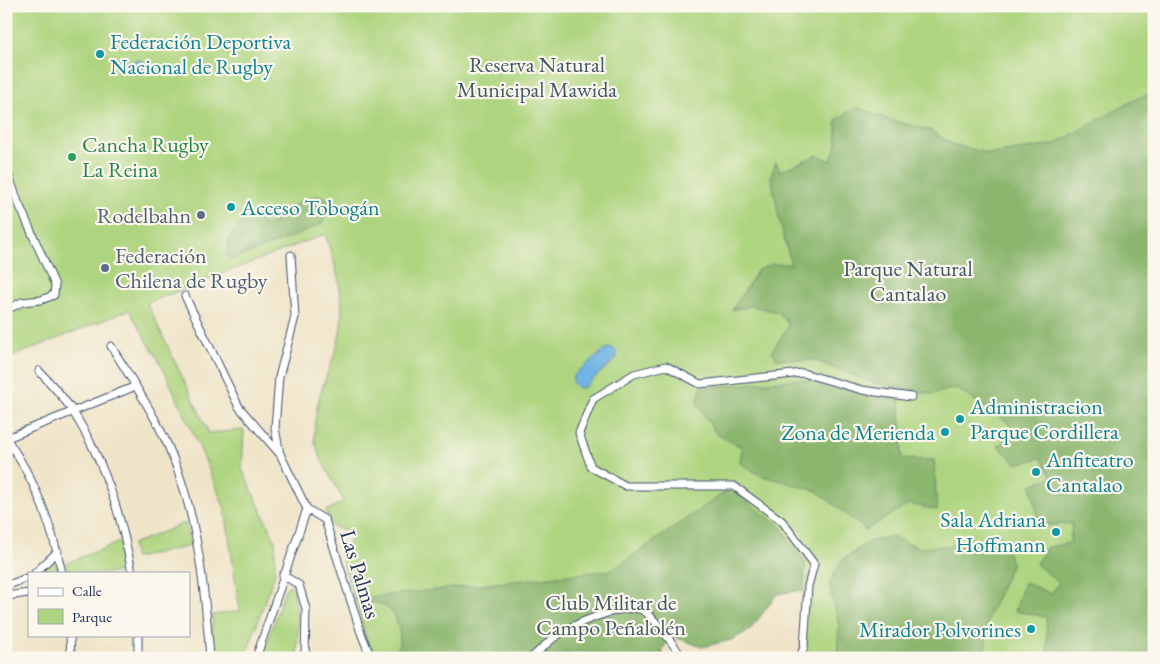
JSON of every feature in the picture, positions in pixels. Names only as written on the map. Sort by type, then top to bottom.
[{"type":"street","points":[[6,168],[18,202],[55,285],[55,290],[54,295],[48,298],[22,302],[6,310]]},
{"type":"street","points":[[280,454],[275,428],[279,377],[296,317],[291,255]]},
{"type":"street","points":[[185,296],[239,407],[280,454],[307,509],[256,658]]},
{"type":"street","points":[[111,346],[158,424],[180,477],[191,514],[203,571],[210,658]]},
{"type":"street","points":[[800,658],[804,646],[808,586],[814,564],[782,521],[734,486],[626,486],[591,467],[579,433],[593,399],[634,374],[666,366],[700,384],[803,373],[862,390],[911,397]]},
{"type":"street","points":[[39,371],[73,411],[84,432],[107,482],[124,536],[132,572]]},
{"type":"street","points":[[62,572],[51,526],[38,493],[30,476],[6,438],[136,386]]},
{"type":"street","name":"Las Palmas","points":[[307,509],[325,520],[361,633],[371,658]]},
{"type":"street","points":[[35,572],[58,551]]},
{"type":"street","points":[[283,575],[299,585],[306,610],[306,658]]},
{"type":"street","points":[[6,586],[28,577]]},
{"type":"street","points":[[6,596],[28,593]]},
{"type":"street","points":[[532,658],[555,637],[582,622],[628,608],[643,610],[670,639],[682,658]]},
{"type":"street","points":[[70,636],[70,658]]},
{"type":"street","points":[[138,636],[138,658]]},
{"type":"green space","points":[[6,6],[1154,6],[1154,658],[800,658],[805,562],[779,525],[661,643],[664,658],[375,658],[365,633],[342,559],[353,533],[332,526],[326,511],[344,501],[324,465],[315,440],[317,406],[337,346],[342,317],[340,289],[325,234],[147,303],[209,433],[244,430],[242,469],[275,540],[275,573],[245,658],[212,658],[212,615],[240,611],[225,509],[199,446],[163,368],[129,310],[6,359]]},
{"type":"green space","name":"Parque Natural Cantalao","points":[[1154,93],[1154,658],[1048,658],[1046,617],[1015,611],[1024,582],[1051,594],[1059,583],[1036,564],[1047,547],[1070,543],[1072,523],[1040,526],[1031,485],[1052,477],[1041,458],[1017,464],[998,446],[1015,433],[1007,422],[956,388],[932,394],[874,383],[813,360],[777,359],[772,351],[789,325],[778,312],[752,306],[732,310],[758,270],[772,264],[791,264],[779,219],[771,175],[776,162],[780,171],[817,155],[831,161],[837,143],[836,120],[856,107],[887,119],[930,130],[952,144],[990,154],[1053,145],[1138,98]]},
{"type":"green space","points":[[319,195],[328,199],[323,223],[295,236],[231,260],[226,254],[233,232],[243,221],[256,217],[264,218],[262,225],[274,223],[282,210]]},
{"type":"green space","points":[[801,379],[900,400],[902,459],[934,460],[937,510],[909,504],[866,530],[817,491],[760,475],[740,463],[742,447],[716,434],[697,403],[701,388]]},
{"type":"green space","name":"Club Militar de Campo Peñalolén","points":[[730,489],[779,525],[805,562],[803,590],[777,594],[750,630],[731,640],[702,647],[672,636],[662,650],[663,658],[593,658],[585,651],[540,658],[393,658],[400,638],[398,623],[395,617],[383,605],[355,599],[612,570]]},
{"type":"green space","points":[[185,523],[191,546],[135,558],[132,544]]},
{"type":"green space","points":[[890,536],[920,548],[967,544],[1001,536],[1012,563],[988,618],[985,658],[837,658],[839,626],[829,584],[841,561],[868,542]]},
{"type":"green space","points":[[120,542],[126,569],[116,572],[68,572],[66,563]]},
{"type":"green space","points":[[55,559],[58,572],[40,572]]},
{"type":"green space","points":[[290,585],[294,589],[298,625],[297,658],[262,658],[285,589]]},
{"type":"water","points":[[135,60],[141,60],[145,67],[141,74],[135,74],[131,70],[131,64]]},
{"type":"water","points":[[607,348],[613,348],[617,358],[583,388],[578,388],[573,383],[573,376]]},
{"type":"place","name":"Federación Deportiva Nacional de Rugby","points":[[100,54]]},
{"type":"place","name":"Cancha Rugby La Reina","points":[[72,157]]},
{"type":"place","name":"Acceso Tobogán","points":[[231,207]]},
{"type":"place","name":"Rodelbahn","points":[[201,215]]},
{"type":"place","name":"Federación Chilena de Rugby","points":[[105,268]]},
{"type":"place","name":"Administracion Parque Cordillera","points":[[960,419]]},
{"type":"place","name":"Zona de Merienda","points":[[945,432]]},
{"type":"place","name":"Anfiteatro Cantalao","points":[[1036,472]]},
{"type":"place","name":"Sala Adriana Hoffmann","points":[[1056,532]]},
{"type":"place","name":"Mirador Polvorines","points":[[1031,629]]},
{"type":"park label","name":"Reserva Natural Municipal Mawida","points":[[537,76]]}]
